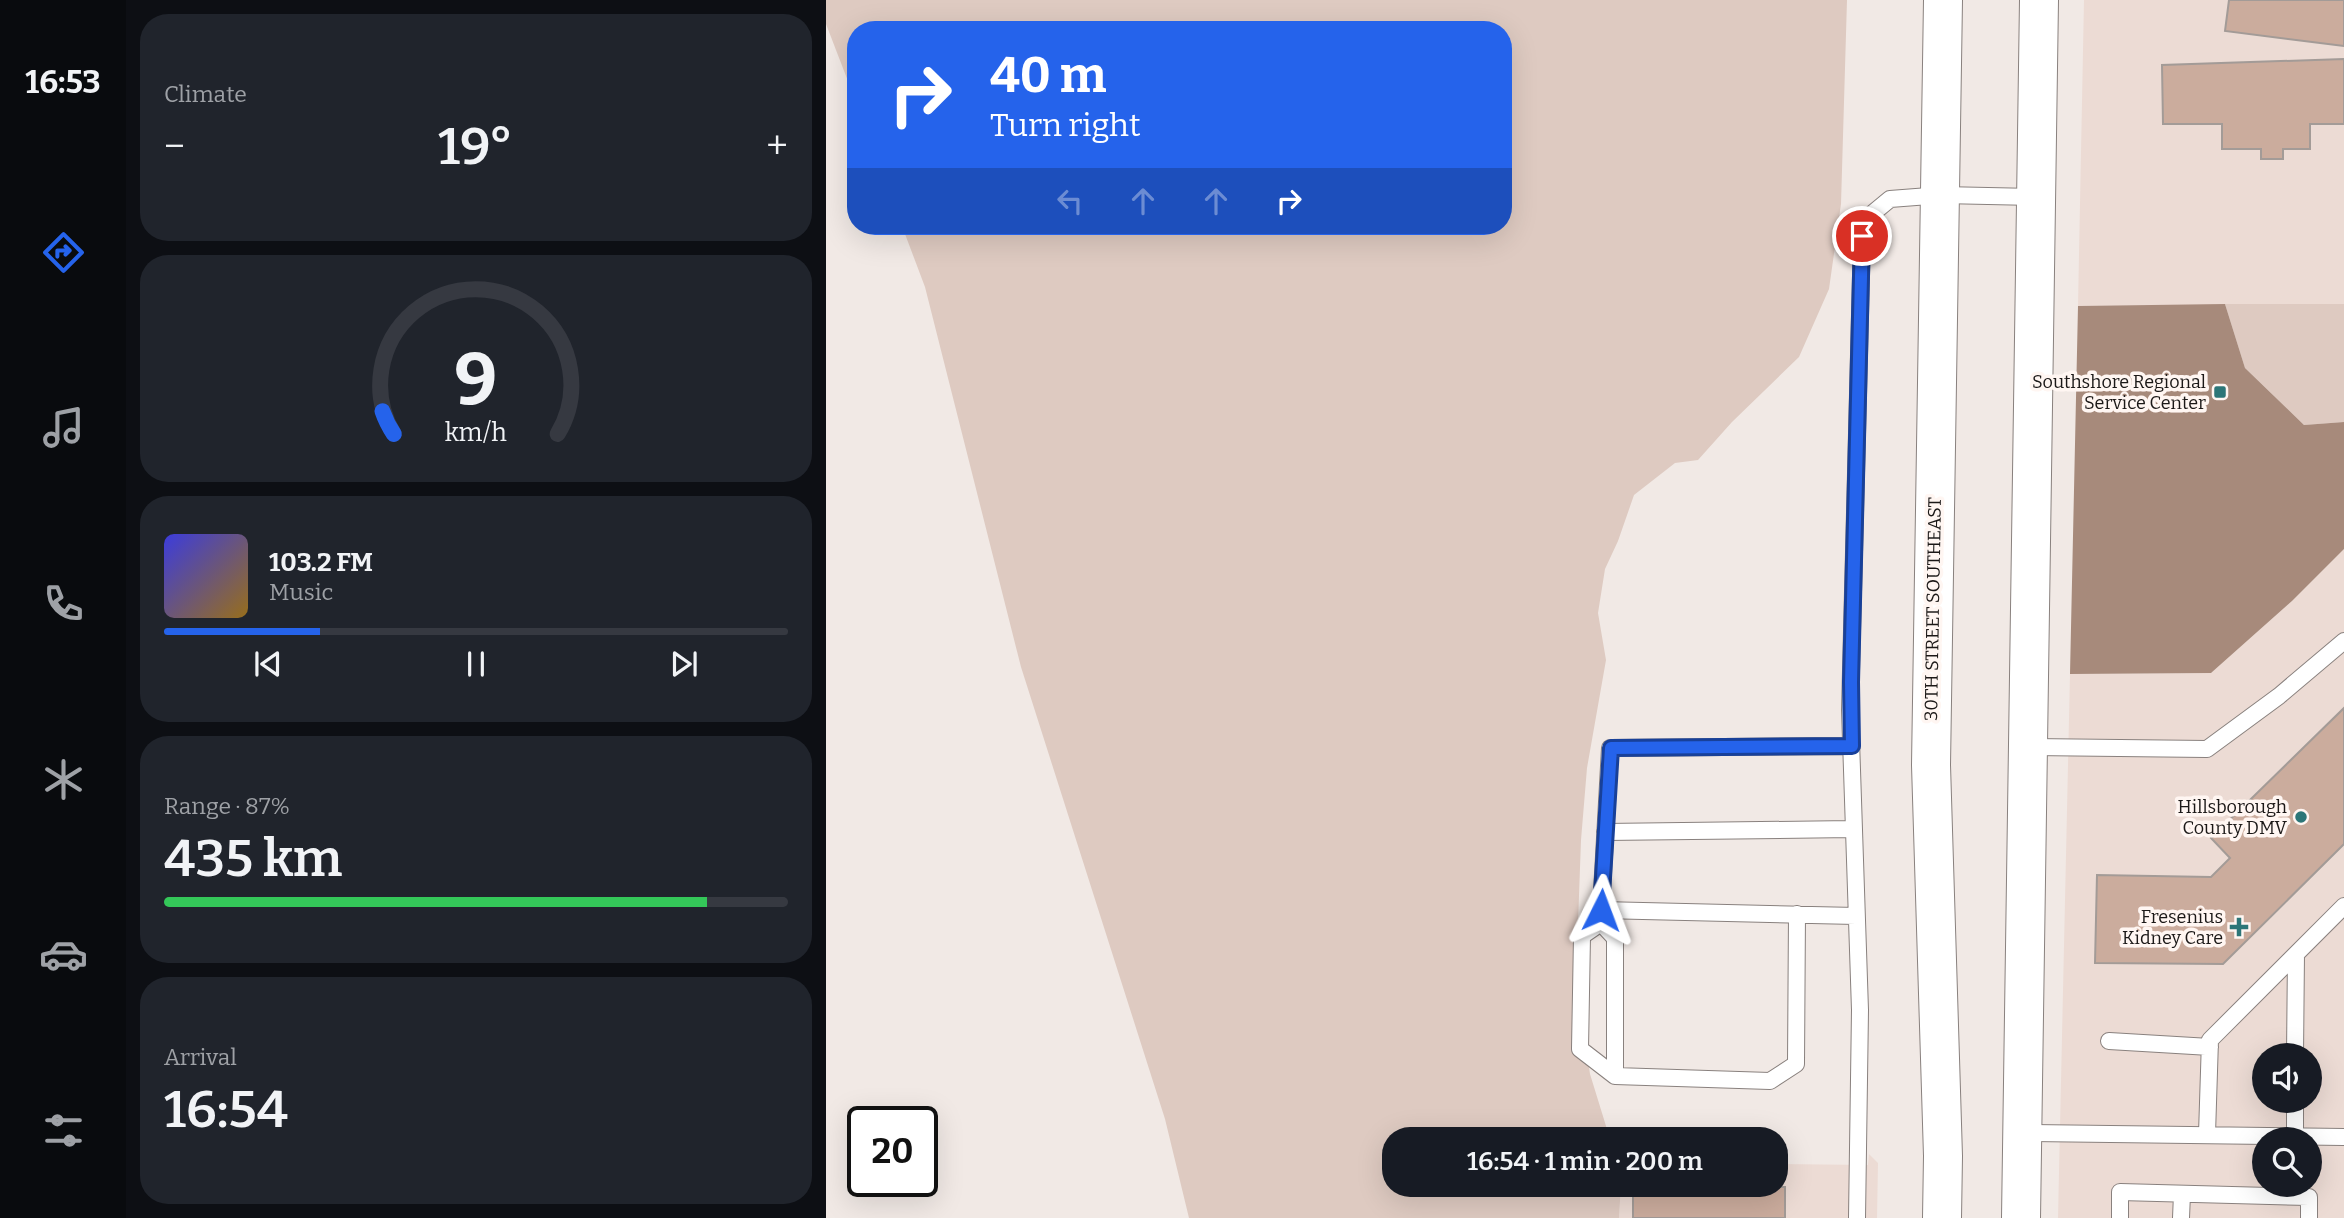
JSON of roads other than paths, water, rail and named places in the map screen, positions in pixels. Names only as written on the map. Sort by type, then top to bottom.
[{"type":"street","name":"30TH STREET SOUTHEAST","points":[[1942,1218],[1943,1156],[1931,765],[1943,0]]},
{"type":"street","points":[[2021,1218],[2039,0]]},
{"type":"lane","points":[[1857,1218],[1860,1010],[1852,829],[1851,682],[1862,236],[1867,218],[1890,199],[1942,195],[2037,197]]},
{"type":"lane","points":[[2028,747],[2207,749],[2279,696],[2344,641]]},
{"type":"lane","points":[[1615,1076],[1615,938],[1601,917],[1611,748],[1852,746]]},
{"type":"lane","points":[[1605,832],[1852,829]]},
{"type":"lane","points":[[2207,1134],[2210,1040],[2344,906]]},
{"type":"lane","points":[[1797,914],[1796,1065],[1770,1081],[1615,1076],[1580,1049],[1582,936],[1601,917],[1797,914],[1856,916]]},
{"type":"lane","points":[[2295,1043],[2297,954]]},
{"type":"lane","points":[[2109,1041],[2210,1047]]},
{"type":"lane","points":[[2022,1133],[2252,1136]]},
{"type":"lane","points":[[2322,1137],[2344,1137]]},
{"type":"lane","points":[[2120,1218],[2120,1192],[2252,1192]]},
{"type":"lane","points":[[2181,1218],[2182,1194]]},
{"type":"lane","points":[[2309,1197],[2309,1218]]},
{"type":"place","name":"Southshore Regional Service Center","points":[[2220,392]]},
{"type":"place","name":"Hillsborough County DMV","points":[[2301,817]]},
{"type":"place","name":"Fresenius Kidney Care","points":[[2239,927]]}]
